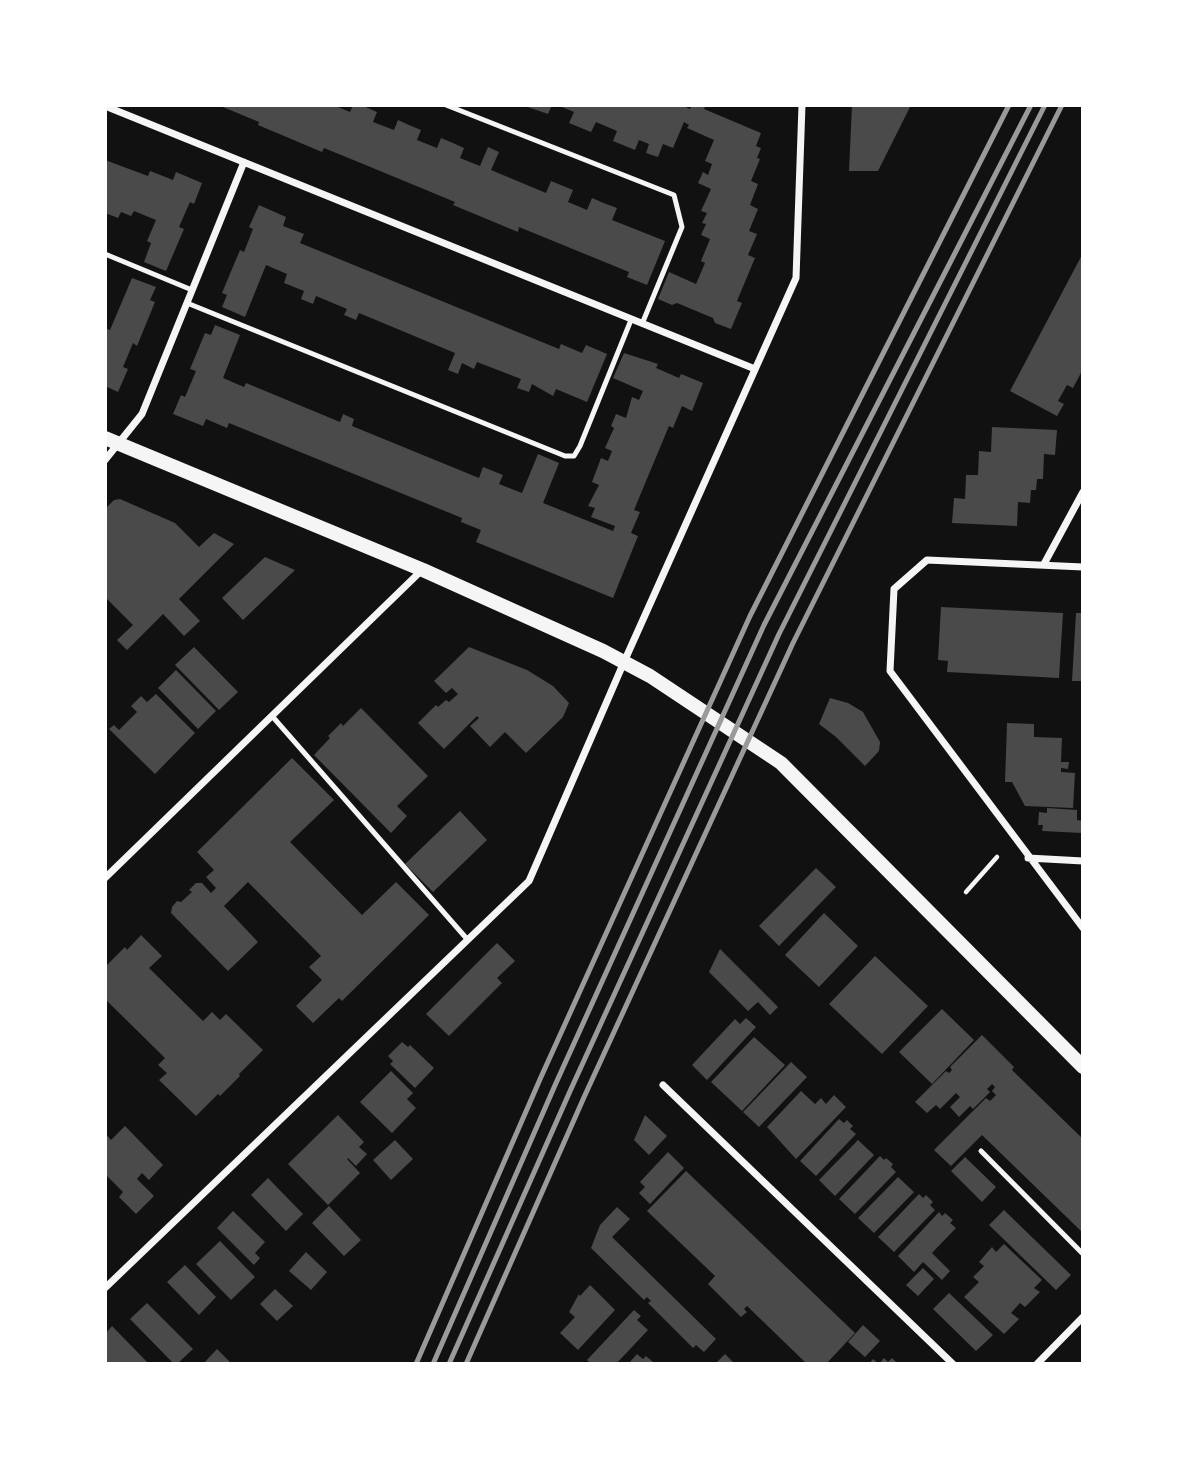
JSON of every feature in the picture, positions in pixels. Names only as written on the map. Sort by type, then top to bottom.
[{"type":"main road","points":[[112,441],[423,570],[624,662],[664,685],[781,763],[1083,1067]]},
{"type":"street","points":[[105,106],[755,369]]},
{"type":"street","points":[[105,1288],[529,881],[796,278],[800,106]]},
{"type":"street","points":[[105,460],[112,441],[142,414],[244,162]]},
{"type":"street","points":[[1044,564],[1083,492]]},
{"type":"street","points":[[1083,567],[928,560],[894,589],[890,671],[1083,928]]},
{"type":"street","points":[[105,878],[423,570]]},
{"type":"street","points":[[1028,858],[1083,861]]},
{"type":"street","points":[[663,1085],[953,1364]]},
{"type":"street","points":[[1037,1364],[1083,1317]]},
{"type":"lane","points":[[446,105],[674,195],[682,227],[642,324]]},
{"type":"lane","points":[[105,254],[192,290]]},
{"type":"lane","points":[[187,303],[565,456],[574,456],[580,446],[631,320]]},
{"type":"lane","points":[[272,716],[467,939]]},
{"type":"lane","points":[[981,1151],[1083,1254]]},
{"type":"path","points":[[966,892],[997,856]]},
{"type":"building","points":[[218,105],[333,105],[350,112],[353,105],[361,105],[377,112],[373,122],[394,130],[398,120],[421,130],[417,140],[437,148],[441,138],[464,148],[460,158],[480,166],[488,147],[499,152],[491,170],[546,193],[551,181],[573,190],[568,202],[587,210],[592,198],[617,208],[612,220],[665,241],[647,285],[627,277],[629,272],[519,227],[518,232],[453,205],[455,202],[324,148],[322,152]]},
{"type":"building","points":[[522,105],[552,105],[548,114]]},
{"type":"building","points":[[557,105],[681,105],[690,109],[692,105],[700,105],[761,133],[756,146],[761,148],[757,158],[760,159],[751,181],[758,184],[750,205],[758,209],[749,231],[757,234],[748,255],[755,258],[737,301],[742,303],[731,329],[715,323],[713,318],[677,303],[672,305],[658,299],[669,272],[696,284],[705,263],[701,261],[710,239],[701,235],[706,224],[702,223],[707,213],[701,211],[711,189],[698,183],[703,172],[708,175],[712,164],[705,161],[714,140],[687,128],[689,125],[684,122],[673,148],[663,144],[658,157],[646,153],[649,144],[639,140],[635,150],[613,141],[617,131],[596,122],[591,132],[569,123],[574,112]]},
{"type":"building","points":[[852,105],[911,105],[878,171],[849,171]]},
{"type":"building","points":[[105,160],[148,176],[150,171],[173,180],[176,172],[202,183],[194,204],[190,202],[179,227],[184,229],[166,271],[144,262],[151,243],[147,241],[156,220],[134,211],[131,216],[121,212],[118,218],[105,213]]},
{"type":"building","points":[[259,205],[286,217],[283,226],[304,234],[300,243],[559,349],[561,344],[582,353],[586,345],[607,354],[587,402],[556,389],[553,396],[532,384],[529,392],[517,388],[521,379],[477,362],[474,369],[462,363],[458,374],[448,370],[455,353],[359,313],[356,320],[344,315],[347,309],[316,296],[313,304],[301,299],[304,291],[284,283],[287,274],[266,265],[245,317],[222,307],[227,295],[222,293],[240,250],[244,252],[253,229],[249,227]]},
{"type":"building","points":[[1083,253],[1083,369],[1073,388],[1067,385],[1058,401],[1064,404],[1057,416],[1010,391]]},
{"type":"building","points":[[132,278],[156,287],[150,300],[155,302],[137,346],[133,343],[123,367],[128,369],[118,392],[105,386],[105,328],[110,330]]},
{"type":"building","points":[[215,325],[240,335],[223,378],[244,387],[246,383],[340,422],[343,414],[354,419],[352,426],[479,478],[483,467],[503,475],[499,484],[522,493],[538,454],[559,463],[543,503],[613,531],[615,526],[591,517],[595,508],[588,506],[599,485],[592,482],[601,458],[608,461],[612,451],[605,448],[614,428],[611,426],[616,414],[626,418],[632,397],[639,400],[643,391],[613,378],[624,353],[658,364],[656,368],[679,378],[681,374],[703,383],[692,411],[682,406],[673,428],[669,426],[634,510],[640,512],[631,533],[638,536],[613,598],[476,542],[481,530],[461,522],[462,518],[229,423],[227,428],[206,419],[203,426],[173,414],[181,395],[185,397],[196,371],[190,369],[205,333],[211,335]]},
{"type":"building","points":[[992,427],[1057,430],[1055,455],[1044,454],[1043,479],[1037,479],[1036,490],[1031,490],[1030,503],[1018,502],[1017,526],[952,523],[954,498],[965,499],[966,475],[978,475],[979,451],[991,452]]},
{"type":"building","points":[[120,499],[175,523],[199,547],[214,533],[234,544],[179,599],[200,621],[184,636],[163,614],[127,650],[117,640],[133,625],[105,597],[105,509],[114,500]]},
{"type":"building","points":[[265,557],[295,570],[243,620],[222,598]]},
{"type":"building","points":[[941,607],[1063,613],[1059,678],[947,672],[948,661],[938,660]]},
{"type":"building","points":[[1076,613],[1083,613],[1083,681],[1072,681]]},
{"type":"building","points":[[194,647],[238,692],[219,710],[175,665]]},
{"type":"building","points":[[469,647],[527,670],[553,686],[569,703],[563,717],[526,753],[505,732],[490,747],[470,726],[479,718],[477,716],[444,749],[418,723],[436,705],[438,707],[446,700],[449,702],[458,694],[452,688],[446,693],[434,681]]},
{"type":"building","points":[[176,670],[216,711],[198,729],[158,688]]},
{"type":"building","points":[[156,694],[195,733],[155,774],[109,729],[114,725],[119,730],[137,712],[131,706],[141,696],[147,702]]},
{"type":"building","points":[[830,698],[848,703],[863,712],[880,742],[879,751],[865,766],[819,724]]},
{"type":"building","points":[[361,708],[428,776],[397,806],[407,816],[391,833],[314,755],[341,723],[343,726]]},
{"type":"building","points":[[1007,723],[1034,724],[1034,737],[1062,738],[1061,762],[1069,762],[1068,769],[1061,768],[1061,772],[1075,773],[1073,808],[1025,806],[1012,782],[1005,782]]},
{"type":"building","points":[[292,758],[334,800],[290,842],[362,915],[396,882],[429,915],[342,1001],[339,998],[313,1023],[296,1006],[322,980],[309,967],[321,956],[248,882],[224,906],[258,942],[228,971],[171,913],[177,901],[181,902],[192,892],[189,890],[196,883],[202,883],[211,893],[216,888],[206,877],[214,870],[197,852]]},
{"type":"building","points":[[1047,808],[1077,810],[1077,820],[1083,821],[1082,833],[1042,831],[1043,825],[1038,825],[1039,812],[1047,813]]},
{"type":"building","points":[[460,811],[487,840],[433,892],[405,864]]},
{"type":"building","points":[[816,868],[836,887],[779,946],[759,926]]},
{"type":"building","points":[[824,913],[858,946],[819,987],[785,955]]},
{"type":"building","points":[[141,935],[162,956],[149,968],[203,1021],[212,1012],[220,1020],[226,1014],[263,1050],[220,1096],[218,1094],[196,1116],[159,1080],[167,1073],[158,1065],[165,1058],[105,999],[105,967]]},
{"type":"building","points":[[497,943],[515,961],[497,978],[502,983],[449,1036],[426,1014]]},
{"type":"building","points":[[720,949],[778,1007],[770,1015],[758,1002],[748,1011],[709,972]]},
{"type":"building","points":[[875,956],[928,1006],[882,1054],[829,1004]]},
{"type":"building","points":[[942,1009],[974,1040],[932,1084],[899,1052]]},
{"type":"building","points":[[746,1018],[756,1027],[707,1080],[692,1065],[735,1019],[740,1024]]},
{"type":"building","points":[[982,1035],[1014,1067],[1012,1070],[1083,1139],[1083,1233],[982,1135],[951,1166],[934,1150],[986,1098],[990,1101],[996,1095],[992,1091],[995,1087],[992,1084],[987,1089],[990,1092],[973,1109],[970,1106],[959,1117],[950,1107],[960,1097],[956,1093],[940,1109],[936,1105],[927,1113],[915,1102],[946,1071],[949,1073],[952,1070],[950,1067]]},
{"type":"building","points":[[754,1037],[785,1065],[742,1111],[711,1082]]},
{"type":"building","points":[[402,1042],[408,1047],[410,1045],[434,1068],[415,1088],[390,1064],[393,1061],[388,1056]]},
{"type":"building","points":[[791,1062],[807,1077],[759,1127],[743,1112]]},
{"type":"building","points":[[391,1071],[413,1093],[407,1099],[416,1108],[392,1133],[360,1102]]},
{"type":"building","points":[[801,1091],[815,1104],[821,1098],[826,1104],[834,1095],[846,1107],[796,1159],[767,1127]]},
{"type":"building","points":[[338,1115],[364,1142],[359,1147],[367,1154],[356,1166],[347,1159],[360,1173],[328,1205],[288,1164]]},
{"type":"building","points":[[645,1115],[667,1136],[649,1155],[634,1140]]},
{"type":"building","points":[[839,1119],[844,1123],[847,1120],[853,1126],[850,1129],[856,1134],[816,1176],[800,1161]]},
{"type":"building","points":[[125,1126],[163,1165],[149,1180],[142,1173],[137,1179],[154,1196],[136,1214],[119,1197],[123,1192],[105,1174],[105,1133],[111,1140]]},
{"type":"building","points":[[395,1140],[413,1159],[391,1180],[373,1160]]},
{"type":"building","points":[[858,1140],[874,1155],[835,1196],[819,1180]]},
{"type":"building","points":[[668,1152],[684,1168],[650,1204],[639,1193],[645,1187],[640,1182]]},
{"type":"building","points":[[880,1156],[893,1164],[891,1167],[896,1172],[855,1214],[839,1199]]},
{"type":"building","points":[[965,1157],[996,1187],[982,1202],[951,1171]]},
{"type":"building","points":[[686,1171],[855,1333],[826,1364],[807,1364],[747,1306],[744,1309],[747,1312],[741,1317],[708,1284],[715,1276],[647,1211]]},
{"type":"building","points":[[898,1177],[914,1192],[874,1233],[858,1218]]},
{"type":"building","points":[[268,1178],[303,1214],[286,1231],[251,1195]]},
{"type":"building","points":[[919,1194],[923,1198],[926,1195],[933,1202],[930,1205],[935,1210],[894,1252],[878,1237]]},
{"type":"building","points":[[329,1206],[361,1240],[344,1256],[312,1223]]},
{"type":"building","points":[[617,1207],[630,1219],[612,1237],[716,1339],[704,1352],[696,1345],[693,1348],[648,1303],[651,1301],[647,1297],[644,1300],[591,1248],[600,1225]]},
{"type":"building","points":[[1004,1210],[1071,1275],[1056,1290],[989,1225]]},
{"type":"building","points":[[233,1211],[265,1242],[255,1253],[260,1258],[254,1265],[217,1228]]},
{"type":"building","points":[[939,1212],[942,1216],[945,1213],[953,1220],[950,1223],[956,1228],[932,1253],[950,1271],[942,1280],[923,1262],[914,1272],[898,1256]]},
{"type":"building","points":[[220,1241],[255,1277],[231,1300],[196,1264]]},
{"type":"building","points":[[1004,1244],[1042,1280],[1034,1288],[1040,1292],[1025,1307],[1020,1303],[1011,1313],[1019,1319],[1004,1334],[964,1297],[979,1282],[973,1277],[984,1266],[979,1262],[992,1247],[996,1252]]},
{"type":"building","points":[[306,1252],[327,1272],[311,1290],[289,1271]]},
{"type":"building","points":[[185,1265],[216,1297],[199,1315],[167,1282]]},
{"type":"building","points":[[923,1268],[934,1279],[918,1296],[906,1285]]},
{"type":"building","points":[[590,1285],[615,1310],[578,1350],[560,1333],[575,1317],[569,1312],[579,1294],[580,1296]]},
{"type":"building","points":[[275,1289],[293,1306],[277,1321],[260,1304]]},
{"type":"building","points":[[949,1293],[993,1335],[976,1351],[933,1309]]},
{"type":"building","points":[[147,1303],[193,1349],[177,1364],[130,1319]]},
{"type":"building","points":[[634,1310],[641,1316],[637,1320],[648,1330],[616,1364],[591,1364],[587,1360]]},
{"type":"building","points":[[863,1325],[880,1341],[865,1357],[848,1342]]},
{"type":"building","points":[[112,1326],[149,1364],[105,1364],[105,1334]]},
{"type":"building","points":[[217,1349],[232,1364],[203,1364]]},
{"type":"building","points":[[637,1354],[643,1359],[646,1356],[653,1362],[628,1364]]},
{"type":"building","points":[[725,1354],[735,1364],[715,1364]]},
{"type":"building","points":[[884,1358],[888,1362],[892,1358],[898,1364],[879,1364]]},
{"type":"railway","points":[[416,1364],[541,1077],[750,616],[1009,105]]},
{"type":"railway","points":[[433,1364],[556,1083],[764,625],[1031,105]]},
{"type":"railway","points":[[449,1364],[571,1089],[779,634],[1045,105]]},
{"type":"railway","points":[[466,1364],[585,1095],[793,643],[1062,105]]}]
